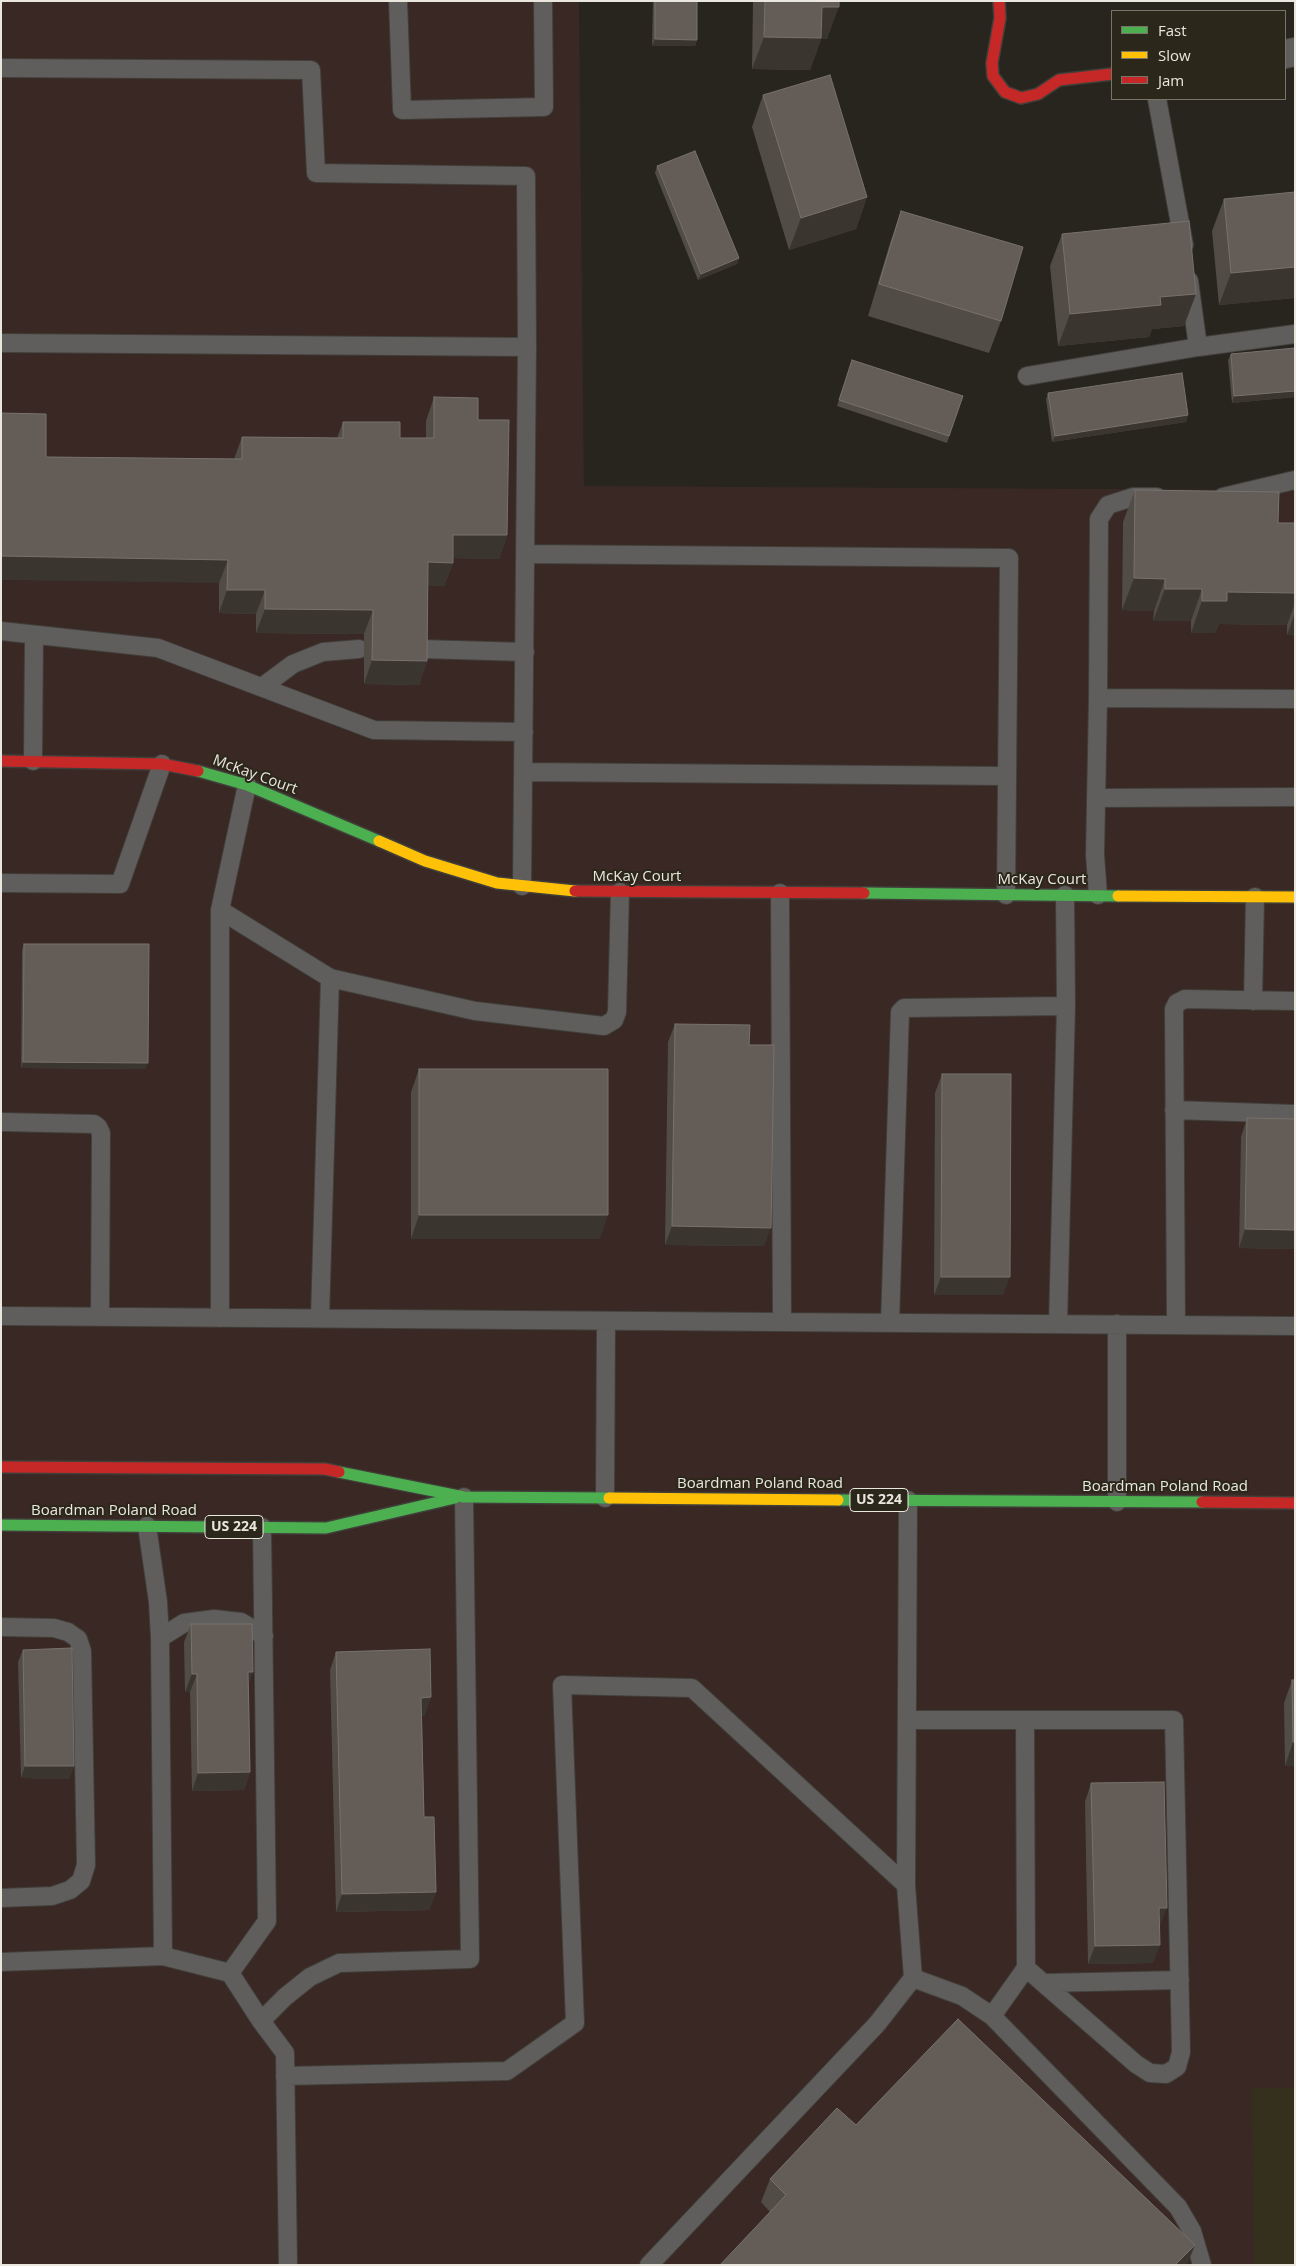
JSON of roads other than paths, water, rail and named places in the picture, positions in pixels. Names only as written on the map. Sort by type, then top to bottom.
[{"type":"main road","points":[[999,1],[1000,18],[992,63],[993,76],[1005,92],[1021,98],[1038,94],[1059,80],[1111,74]]},
{"type":"main road","name":"McKay Court","points":[[1,761],[162,764],[194,770],[247,785],[425,861],[497,883],[559,891],[1295,897]]},
{"type":"main road","name":"Boardman Poland Road","points":[[1,1467],[325,1468],[464,1496],[1295,1503]]},
{"type":"main road","name":"Boardman Poland Road","points":[[1,1525],[326,1528],[464,1496]]},
{"type":"lane","points":[[398,1],[402,110],[544,107],[543,1]]},
{"type":"lane","points":[[1,68],[311,70],[316,173],[526,176],[526,554],[522,886]]},
{"type":"lane","points":[[1157,100],[1186,257],[1198,347]]},
{"type":"lane","points":[[1027,376],[1198,347],[1295,334]]},
{"type":"lane","points":[[1,343],[527,347]]},
{"type":"lane","points":[[1208,497],[1226,497],[1295,480]]},
{"type":"lane","points":[[1098,895],[1096,798],[1098,519],[1108,505],[1133,497],[1170,497]]},
{"type":"lane","points":[[526,554],[1009,558],[1006,895]]},
{"type":"lane","points":[[1,632],[158,648],[374,730],[524,732]]},
{"type":"lane","points":[[33,761],[34,635]]},
{"type":"lane","points":[[262,687],[293,664],[323,652],[359,649]]},
{"type":"lane","points":[[421,649],[525,652]]},
{"type":"lane","points":[[1098,698],[1295,699]]},
{"type":"lane","points":[[1,884],[120,884],[162,764]]},
{"type":"lane","points":[[523,772],[1007,776]]},
{"type":"lane","points":[[220,1318],[220,910],[247,785]]},
{"type":"lane","points":[[1096,798],[1295,797]]},
{"type":"lane","points":[[220,910],[330,978],[475,1011],[604,1026],[614,1020],[617,1012],[620,892]]},
{"type":"lane","points":[[780,893],[782,1322]]},
{"type":"lane","points":[[1058,1324],[1066,1006],[1065,895]]},
{"type":"lane","points":[[1253,1001],[1255,897]]},
{"type":"lane","points":[[320,1318],[330,978]]},
{"type":"lane","points":[[1176,1325],[1174,1009],[1177,1003],[1185,999],[1295,1001]]},
{"type":"lane","points":[[890,1323],[900,1012],[904,1008],[1066,1006]]},
{"type":"lane","points":[[1174,1110],[1295,1114]]},
{"type":"lane","points":[[1,1122],[94,1124],[101,1132],[100,1317]]},
{"type":"lane","points":[[1,1316],[1295,1326]]},
{"type":"lane","points":[[605,1498],[606,1321]]},
{"type":"lane","points":[[1117,1502],[1118,1324]]},
{"type":"lane","points":[[261,2021],[285,1997],[310,1977],[339,1963],[470,1959],[464,1496]]},
{"type":"lane","points":[[648,2265],[877,2024],[913,1978],[906,1885],[908,1500]]},
{"type":"lane","points":[[146,1526],[158,1602],[160,1638],[163,1956]]},
{"type":"lane","points":[[230,1973],[267,1921],[265,1636],[262,1527]]},
{"type":"lane","points":[[160,1638],[184,1623],[214,1619],[241,1622],[265,1636]]},
{"type":"lane","points":[[1,1627],[54,1628],[68,1632],[78,1639],[82,1651],[86,1865],[81,1881],[70,1890],[52,1896],[1,1898]]},
{"type":"lane","points":[[285,2076],[507,2071],[575,2023],[562,1685],[692,1688],[906,1885]]},
{"type":"lane","points":[[907,1720],[1174,1720],[1181,2052],[1176,2067],[1166,2074],[1150,2073],[1136,2064],[1046,1983],[1026,1968]]},
{"type":"lane","points":[[992,2016],[1026,1968],[1025,1720]]},
{"type":"lane","points":[[1,1962],[163,1956],[230,1973],[261,2021],[285,2053],[288,2265]]},
{"type":"lane","points":[[913,1978],[962,1996],[992,2016],[1178,2207],[1192,2231],[1202,2265]]},
{"type":"lane","points":[[1046,1983],[1180,1980]]}]
